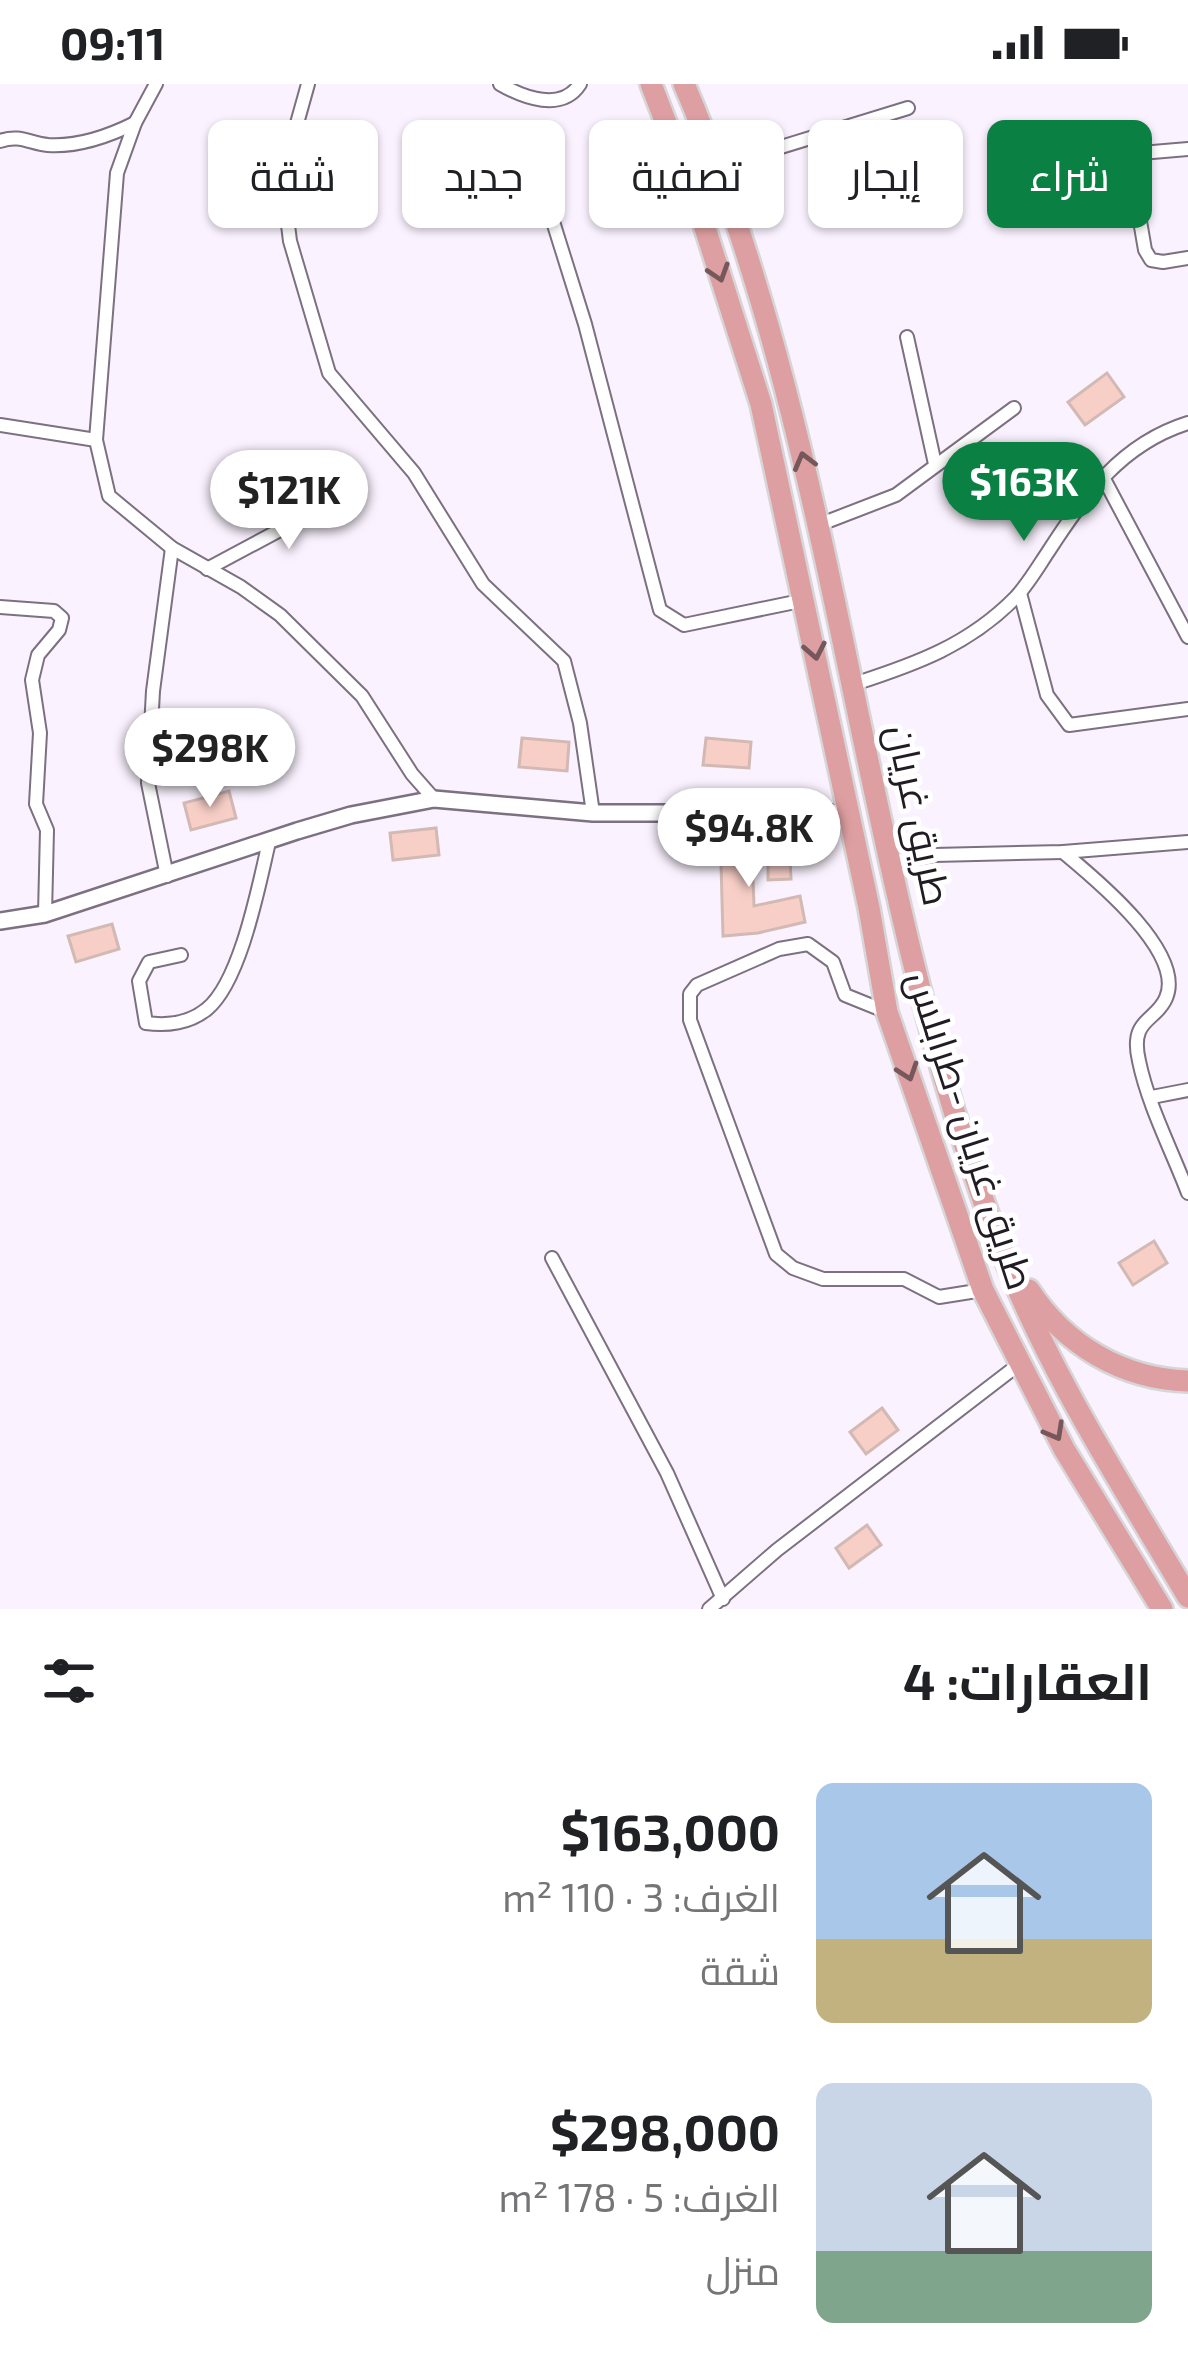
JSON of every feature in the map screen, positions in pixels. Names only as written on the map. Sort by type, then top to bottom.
[{"type":"highway","name":"طريق غريان -طرابلس","points":[[652,84],[699,209],[761,404],[887,1012],[982,1290],[1018,1365],[1162,1609]]},
{"type":"highway","name":"طريق غريان","points":[[684,84],[699,120]]},
{"type":"highway","name":"طريق غريان","points":[[736,228],[820,524],[891,862],[954,1108],[1000,1246],[1049,1359],[1188,1597]]},
{"type":"highway","points":[[1000,1246],[1040,1306],[1078,1345],[1126,1369],[1188,1381]]},
{"type":"street","points":[[156,84],[117,173],[96,440],[109,496],[172,548],[280,615],[362,697],[434,799]]},
{"type":"street","points":[[308,84],[282,177],[290,241],[329,373],[414,473],[483,584],[564,661],[580,723],[592,813]]},
{"type":"street","points":[[500,84],[523,98],[560,99],[572,95],[580,84]]},
{"type":"street","points":[[784,146],[908,108]]},
{"type":"street","points":[[0,141],[19,136],[49,145],[82,141],[104,138],[135,123]]},
{"type":"street","points":[[1188,149],[1141,153],[1130,164],[1144,250],[1151,260],[1188,258]]},
{"type":"street","points":[[555,228],[660,610],[684,625],[805,600]]},
{"type":"street","points":[[907,337],[934,464]]},
{"type":"street","points":[[820,524],[896,495],[1014,408]]},
{"type":"street","points":[[854,685],[912,667],[976,633],[1020,593],[1103,477],[1147,439],[1188,423]]},
{"type":"street","points":[[0,425],[96,440]]},
{"type":"street","points":[[1103,477],[1188,637]]},
{"type":"street","points":[[207,569],[349,493]]},
{"type":"street","points":[[167,876],[148,783],[153,692],[172,548]]},
{"type":"street","points":[[1020,593],[1047,695],[1055,712],[1069,725],[1188,709]]},
{"type":"street","points":[[0,607],[54,611],[62,618],[38,655],[32,680],[40,733],[36,804],[47,830],[45,914]]},
{"type":"street","points":[[0,921],[45,914],[351,815],[434,799],[592,813],[847,813]]},
{"type":"street","points":[[181,955],[149,962],[140,981],[146,1023],[168,1026],[206,1011],[219,995],[253,916],[268,842]]},
{"type":"street","points":[[891,862],[934,855],[1064,852],[1188,842]]},
{"type":"street","points":[[1064,852],[1122,901],[1157,952],[1169,982],[1167,996],[1147,1016],[1138,1035],[1138,1060],[1188,1192]]},
{"type":"street","points":[[887,1012],[845,995],[833,962],[808,944],[779,949],[697,985],[690,994],[695,1042],[776,1254],[793,1268],[823,1280],[904,1279],[939,1297],[982,1290]]},
{"type":"street","points":[[1169,982],[1188,975]]},
{"type":"street","points":[[1152,1097],[1188,1090]]},
{"type":"street","points":[[552,1258],[667,1473],[723,1599]]},
{"type":"street","points":[[709,1609],[777,1550],[1018,1365]]},
{"type":"building","points":[[1107,373],[1124,397],[1085,425],[1068,402]]},
{"type":"building","points":[[522,738],[569,742],[567,771],[519,767]]},
{"type":"building","points":[[706,738],[751,742],[749,768],[703,765]]},
{"type":"building","points":[[229,791],[236,818],[191,830],[184,803]]},
{"type":"building","points":[[751,826],[754,906],[800,896],[805,922],[723,936],[720,827]]},
{"type":"building","points":[[436,828],[439,855],[393,860],[390,833]]},
{"type":"building","points":[[790,857],[791,879],[768,880],[768,858]]},
{"type":"building","points":[[112,924],[119,949],[76,962],[68,936]]},
{"type":"building","points":[[1154,1241],[1167,1263],[1133,1285],[1119,1263]]},
{"type":"building","points":[[882,1408],[898,1430],[866,1454],[850,1432]]},
{"type":"building","points":[[867,1525],[881,1545],[849,1568],[836,1548]]}]
